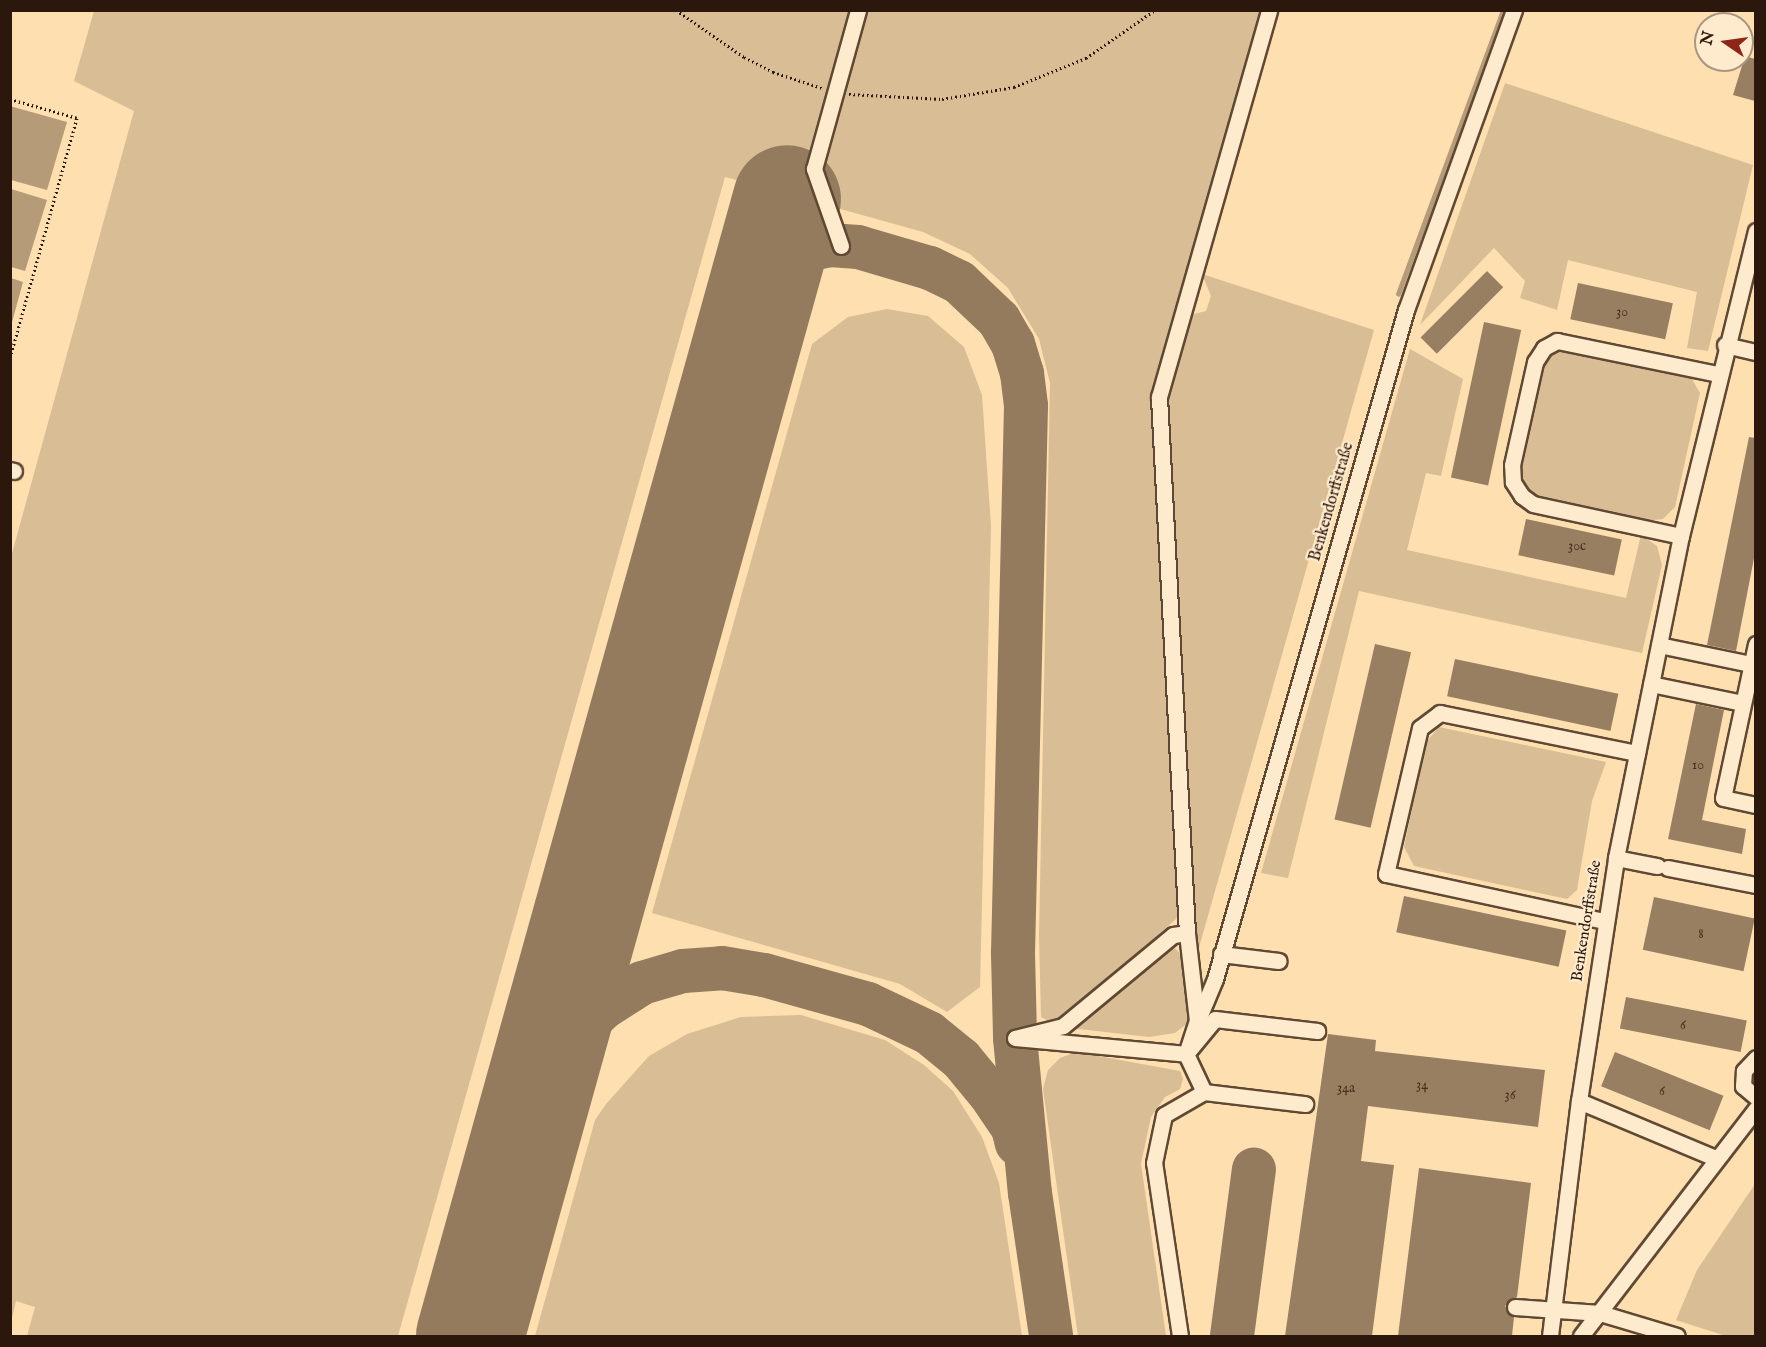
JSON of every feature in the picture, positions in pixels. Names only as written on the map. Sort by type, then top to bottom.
[{"type":"street","points":[[841,246],[814,169],[858,10]]},
{"type":"street","points":[[1197,1021],[1187,933],[1159,397],[1269,10]]},
{"type":"street","name":"Benkendorffstraße","points":[[1186,1054],[1221,954],[1406,310],[1514,10]]},
{"type":"street","name":"Benkendorffstraße","points":[[1550,1336],[1604,921],[1682,536],[1718,374],[1755,231]]},
{"type":"street","points":[[1682,536],[1533,504],[1522,496],[1513,482],[1512,465],[1535,362],[1544,348],[1557,341],[1718,374]]},
{"type":"street","points":[[1725,345],[1755,352]]},
{"type":"street","points":[[1755,644],[1723,798],[1755,805]]},
{"type":"street","points":[[1659,645],[1751,664]]},
{"type":"street","points":[[1651,684],[1743,703]]},
{"type":"street","points":[[1604,921],[1386,874],[1420,728],[1440,712],[1637,753]]},
{"type":"street","points":[[1616,858],[1755,885]]},
{"type":"street","points":[[1186,1054],[1016,1038],[1063,1026],[1173,935],[1187,933]]},
{"type":"street","points":[[1221,954],[1279,961]]},
{"type":"street","points":[[1186,1054],[1215,1020],[1317,1031]]},
{"type":"street","points":[[1186,1054],[1204,1092]]},
{"type":"street","points":[[1755,1058],[1744,1071],[1743,1086],[1755,1097]]},
{"type":"street","points":[[1180,1336],[1154,1163],[1164,1115],[1204,1092],[1305,1104]]},
{"type":"street","points":[[1579,1101],[1715,1158]]},
{"type":"street","points":[[1581,1336],[1715,1158],[1755,1109]]},
{"type":"street","points":[[1515,1307],[1600,1313],[1677,1336]]},
{"type":"path","points":[[676,10],[715,40],[763,67],[835,92],[942,99],[1014,87],[1086,58],[1155,10]]},
{"type":"path","points":[[10,99],[77,118],[10,358]]},
{"type":"shaded area","points":[[94,11],[849,11],[805,168],[822,203],[725,177],[398,1336],[27,1336],[35,1307],[16,1301],[11,1322],[11,557],[134,111],[74,81]]},
{"type":"shaded area","points":[[864,11],[1262,11],[1151,399],[1181,907],[1176,919],[1063,1020],[1051,1022],[1041,1017],[1039,936],[1050,383],[1039,339],[1008,288],[970,254],[923,232],[837,208],[820,170]]},
{"type":"shaded area","points":[[1505,83],[1753,165],[1708,351],[1687,348],[1697,292],[1568,260],[1557,310],[1520,298],[1525,281],[1494,248],[1420,325]]},
{"type":"shaded area","points":[[10,106],[67,122],[47,190],[11,180]]},
{"type":"shaded area","points":[[11,189],[47,200],[25,271],[11,267]]},
{"type":"shaded area","points":[[1202,274],[1374,330],[1198,951],[1166,398],[1190,315],[1206,311],[1211,296]]},
{"type":"shaded area","points":[[10,278],[23,282],[11,326]]},
{"type":"shaded area","points":[[887,309],[928,316],[964,347],[982,395],[991,526],[980,987],[947,1012],[900,984],[652,913],[812,344],[848,317]]},
{"type":"shaded area","points":[[1572,347],[1675,369],[1692,379],[1700,393],[1675,507],[1663,519],[1644,521],[1536,498],[1525,485],[1519,466],[1542,365],[1555,350]]},
{"type":"shaded area","points":[[1410,349],[1463,379],[1441,476],[1426,473],[1407,550],[1626,598],[1641,535],[1657,546],[1662,565],[1642,653],[1359,591],[1288,878],[1261,873]]},
{"type":"shaded area","points":[[1439,727],[1606,762],[1592,801],[1577,890],[1567,899],[1414,866],[1404,847],[1426,742]]},
{"type":"shaded area","points":[[1166,947],[1176,949],[1184,958],[1192,1016],[1188,1023],[1175,1033],[1149,1037],[1070,1028]]},
{"type":"shaded area","points":[[801,1015],[885,1040],[924,1065],[953,1091],[982,1137],[999,1183],[1022,1336],[535,1336],[595,1120],[606,1104],[649,1056],[687,1034],[741,1017]]},
{"type":"shaded area","points":[[1076,1052],[1180,1071],[1183,1079],[1180,1089],[1165,1097],[1151,1117],[1141,1164],[1166,1336],[1078,1336],[1043,1089],[1048,1070],[1060,1058]]},
{"type":"shaded area","points":[[1755,1184],[1755,1336],[1726,1336],[1676,1320],[1697,1270]]},
{"type":"building","points":[[1755,59],[1755,101],[1733,95],[1740,72],[1754,72]]},
{"type":"building","points":[[1487,271],[1503,287],[1437,354],[1421,337]]},
{"type":"building","points":[[1578,283],[1673,303],[1665,339],[1570,319]]},
{"type":"building","points":[[1484,322],[1521,330],[1488,485],[1451,478]]},
{"type":"building","points":[[1749,437],[1755,438],[1755,553],[1736,651],[1707,645]]},
{"type":"building","points":[[1526,519],[1622,539],[1614,576],[1518,555]]},
{"type":"building","points":[[1375,644],[1411,652],[1371,828],[1335,819]]},
{"type":"building","points":[[1455,659],[1618,694],[1610,731],[1447,696]]},
{"type":"building","points":[[1696,704],[1724,710],[1702,820],[1746,829],[1742,854],[1668,839]]},
{"type":"building","points":[[1404,896],[1566,931],[1559,967],[1396,932]]},
{"type":"building","points":[[1654,897],[1755,918],[1744,971],[1643,950]]},
{"type":"building","points":[[1626,997],[1747,1020],[1741,1052],[1620,1028]]},
{"type":"building","points":[[1328,1034],[1376,1040],[1375,1051],[1545,1070],[1538,1127],[1368,1106],[1361,1161],[1394,1165],[1372,1336],[1285,1336]]},
{"type":"building","points":[[1615,1052],[1723,1096],[1710,1130],[1601,1086]]},
{"type":"building","points":[[1419,1168],[1531,1183],[1517,1297],[1505,1306],[1514,1317],[1512,1336],[1398,1336]]},
{"type":"waterway","points":[[1398,294],[1503,10]]},
{"type":"taxiway","points":[[768,268],[802,251],[830,245],[858,247],[930,268],[959,282],[999,320],[1013,344],[1022,373],[1026,406],[1013,954],[1015,1038],[1030,1193],[1051,1336]]},
{"type":"taxiway","points":[[532,1114],[571,1039],[603,1008],[642,983],[683,971],[722,968],[764,975],[868,1004],[929,1033],[961,1059],[990,1094],[1013,1128],[1017,1144]]},
{"type":"taxiway","points":[[1232,1336],[1254,1169]]},
{"type":"runway","points":[[470,1336],[787,199]]}]
